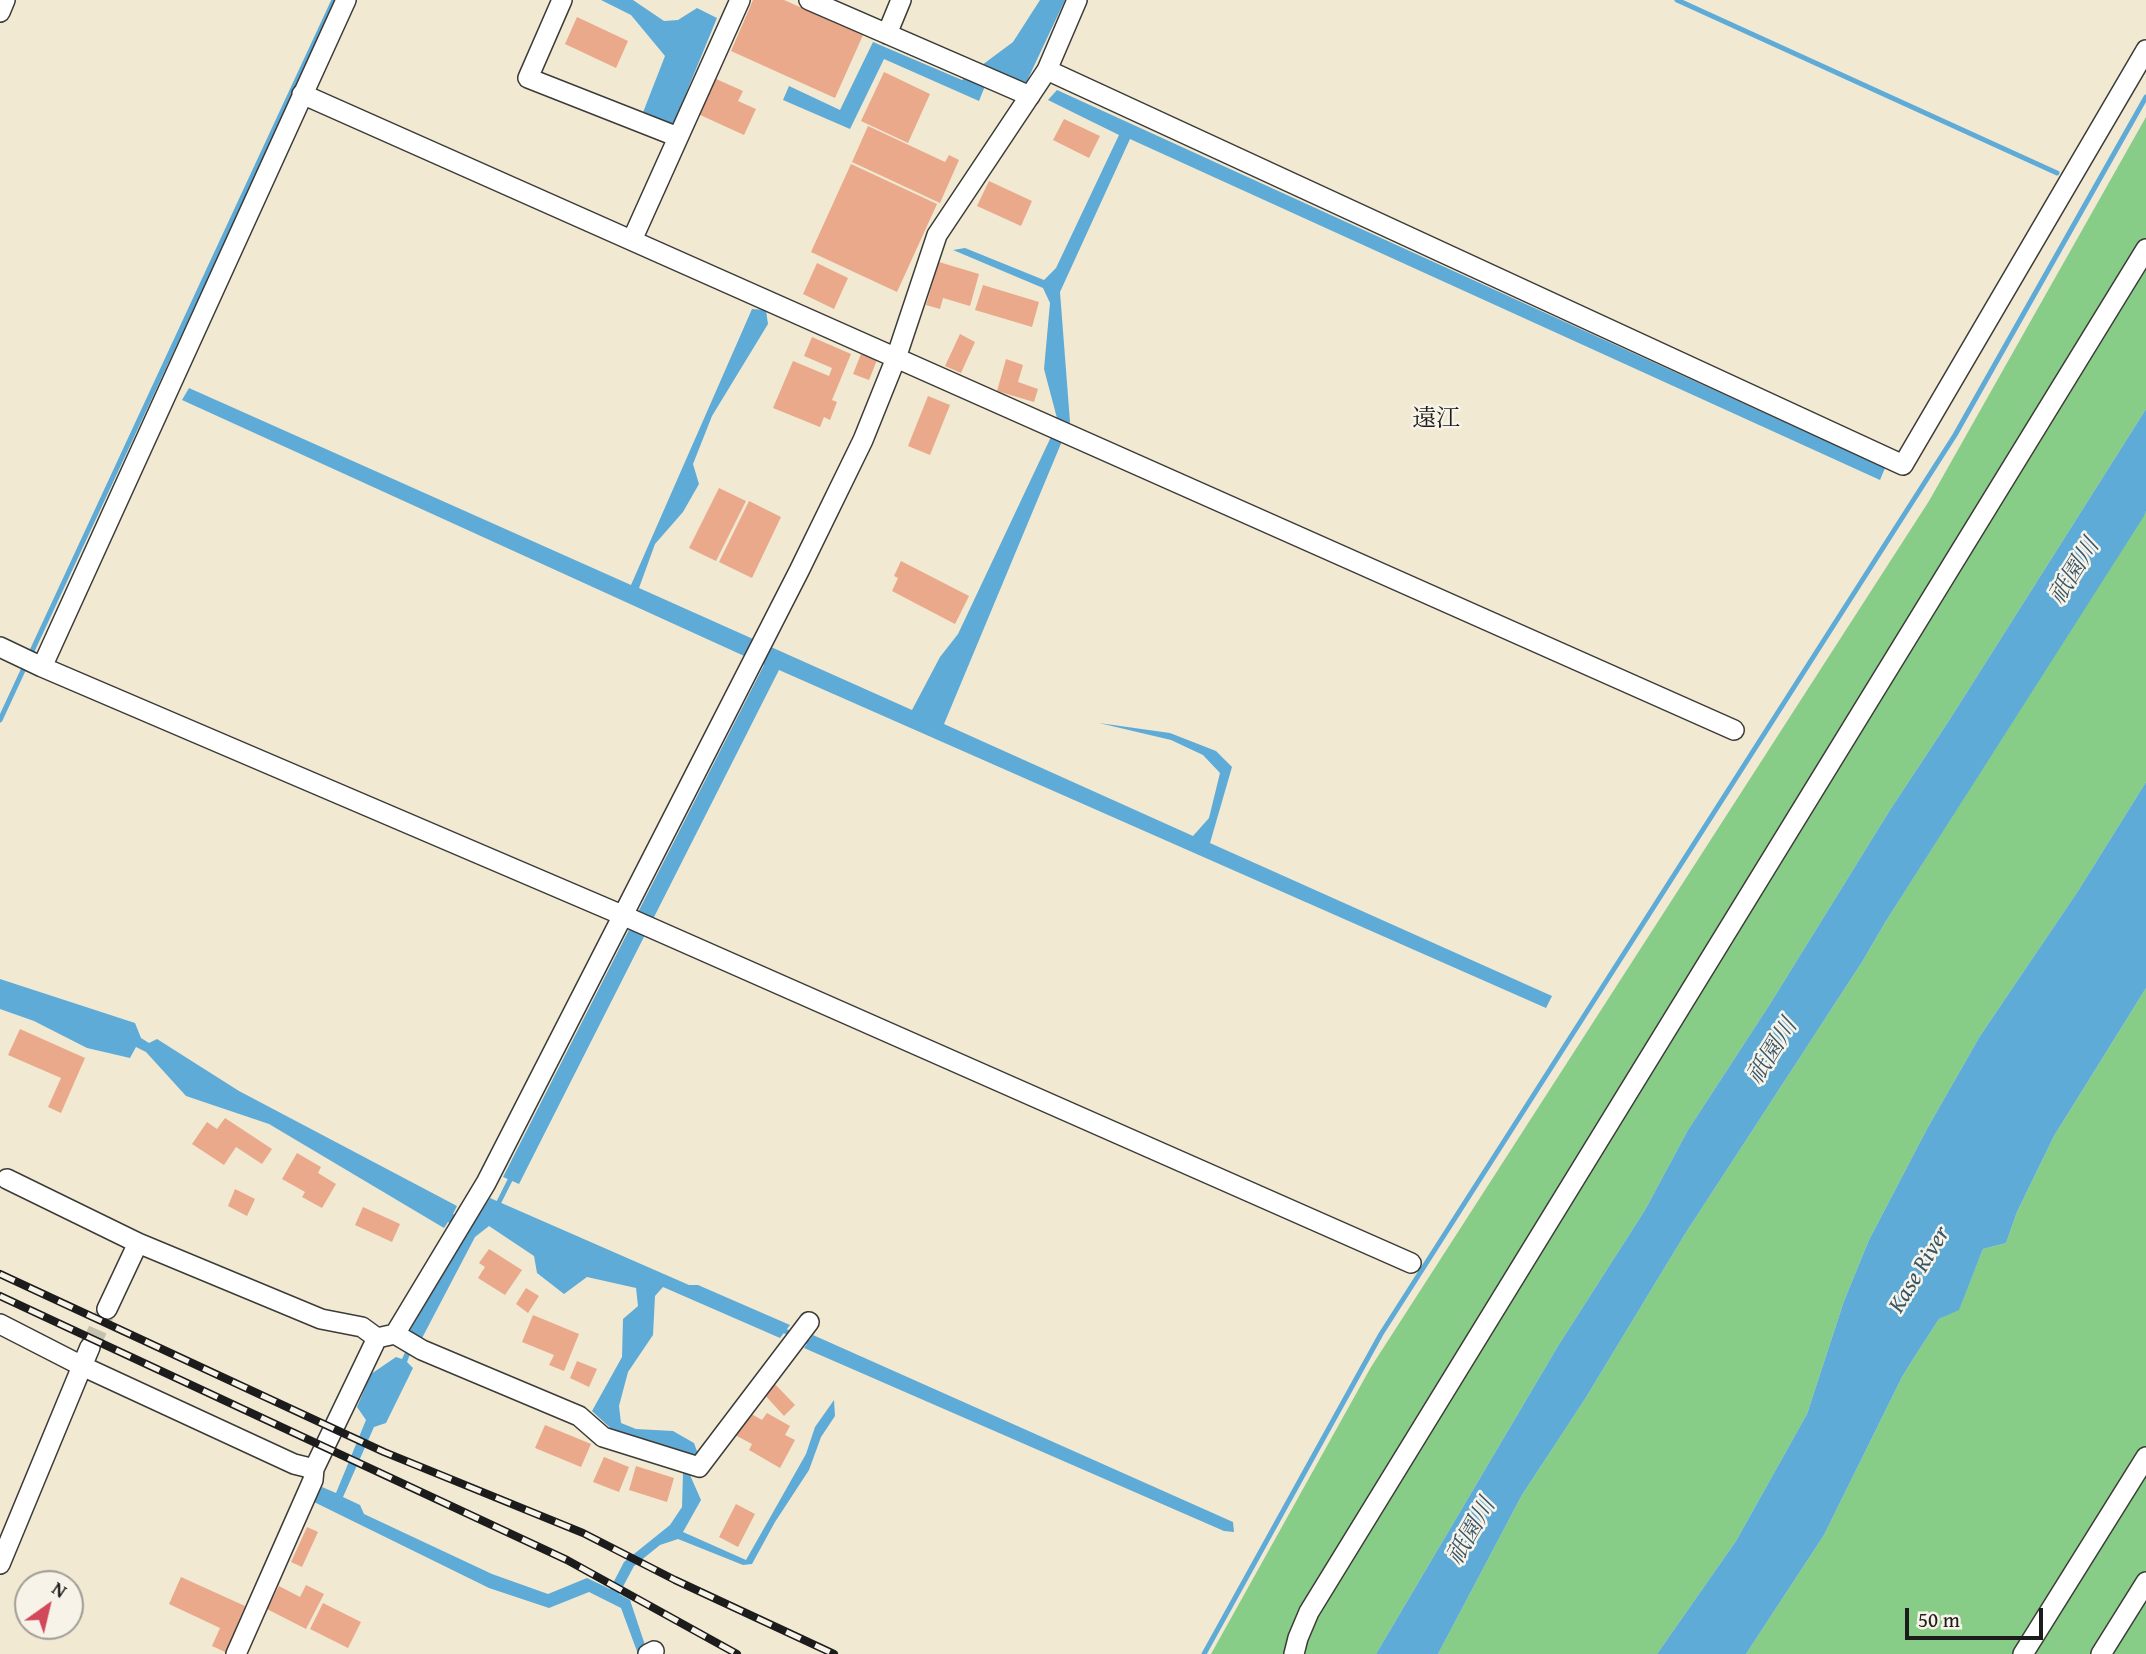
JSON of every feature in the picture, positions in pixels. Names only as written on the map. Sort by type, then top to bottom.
[{"type":"street","points":[[0,12],[5,0]]},
{"type":"street","points":[[43,667],[346,0]]},
{"type":"street","points":[[562,0],[528,78],[678,137]]},
{"type":"street","points":[[632,240],[740,0]]},
{"type":"street","points":[[809,0],[1030,96]]},
{"type":"street","points":[[887,34],[901,0]]},
{"type":"street","points":[[236,1654],[313,1480],[314,1469],[400,1340],[455,1233],[486,1183],[626,917],[863,440],[896,358],[937,235],[1047,70],[1077,0]]},
{"type":"street","points":[[1047,70],[1903,466],[2146,50]]},
{"type":"street","points":[[302,94],[1734,730]]},
{"type":"street","points":[[1294,1654],[1309,1612],[2146,249]]},
{"type":"street","points":[[0,647],[626,917],[1411,1263]]},
{"type":"street","points":[[7,1179],[138,1243],[321,1319],[362,1327],[400,1340],[579,1416],[603,1437],[699,1467],[802,1332]]},
{"type":"street","points":[[107,1309],[138,1243]]},
{"type":"street","points":[[0,1324],[82,1366],[294,1464],[314,1469]]},
{"type":"street","points":[[0,1564],[90,1347]]},
{"type":"street","points":[[2024,1654],[2146,1457]]},
{"type":"street","points":[[2101,1654],[2146,1582]]},
{"type":"green space","points":[[2146,117],[2146,409],[1688,1130],[1645,1210],[1558,1346],[1376,1654],[1211,1654],[1371,1367],[1929,501]]},
{"type":"green space","points":[[2146,511],[2146,782],[2078,891],[1980,1036],[1928,1127],[1869,1240],[1844,1301],[1807,1414],[1736,1541],[1657,1654],[1438,1654],[1522,1495],[1585,1399],[1685,1234],[1862,962]]},
{"type":"green space","points":[[2146,988],[2146,1654],[1746,1654],[1824,1535],[1915,1356],[1939,1319],[1959,1309],[1983,1249],[2006,1243],[2017,1212],[2054,1136]]},
{"type":"water","points":[[601,0],[633,0],[664,21],[678,20],[697,8],[717,18],[673,125],[642,115],[665,56],[631,15]]},
{"type":"water","points":[[1040,0],[1065,0],[1026,83],[1000,72],[985,86],[979,101],[884,59],[850,129],[783,100],[789,86],[840,110],[873,42],[962,80],[1013,42]]},
{"type":"water","points":[[1057,90],[1885,468],[1880,480],[1130,139],[1060,292],[1070,422],[944,724],[1193,836],[1209,818],[1220,773],[1203,755],[1171,740],[1099,723],[1170,733],[1216,751],[1232,767],[1210,843],[1552,996],[1546,1008],[779,670],[519,1184],[503,1177],[764,665],[182,400],[189,388],[631,585],[752,309],[766,310],[768,324],[712,416],[693,464],[699,484],[683,512],[655,544],[639,588],[912,710],[940,657],[958,634],[1058,422],[1044,369],[1050,303],[1043,288],[953,250],[965,248],[1044,280],[1056,268],[1119,135],[1048,100]]},
{"type":"water","name":"祇園川","points":[[2146,409],[2144,516],[1862,962],[1685,1234],[1585,1399],[1522,1495],[1438,1654],[1376,1654],[1558,1346],[1645,1210],[1688,1130]]},
{"type":"water","name":"Kase River","points":[[2146,782],[2146,988],[2054,1136],[2017,1212],[2006,1243],[1983,1249],[1959,1310],[1939,1319],[1915,1356],[1824,1535],[1746,1654],[1657,1654],[1736,1541],[1807,1414],[1844,1301],[1869,1240],[1928,1127],[1980,1036],[2078,891]]},
{"type":"water","points":[[0,979],[135,1023],[141,1038],[149,1043],[157,1039],[239,1091],[457,1206],[453,1214],[473,1224],[490,1198],[689,1285],[698,1285],[790,1325],[780,1338],[663,1287],[655,1296],[653,1335],[628,1372],[619,1406],[621,1423],[636,1429],[673,1431],[694,1443],[698,1454],[688,1460],[619,1436],[592,1411],[622,1357],[623,1319],[638,1306],[636,1288],[587,1277],[564,1294],[537,1273],[534,1256],[489,1226],[475,1237],[421,1340],[416,1339],[407,1362],[413,1368],[386,1423],[374,1427],[343,1497],[360,1505],[364,1514],[492,1574],[548,1594],[587,1578],[610,1589],[624,1562],[670,1525],[682,1507],[683,1473],[690,1475],[701,1500],[683,1532],[746,1560],[806,1454],[815,1427],[834,1400],[835,1416],[821,1437],[809,1470],[775,1522],[752,1564],[743,1565],[678,1539],[660,1545],[634,1566],[619,1594],[630,1600],[648,1654],[638,1654],[621,1608],[589,1592],[549,1608],[489,1588],[314,1502],[322,1487],[336,1493],[366,1420],[357,1407],[371,1374],[396,1357],[402,1359],[412,1337],[408,1334],[465,1232],[448,1222],[444,1228],[269,1124],[186,1096],[146,1052],[136,1047],[130,1058],[87,1048],[34,1021],[0,1009]]},
{"type":"water","points":[[813,1335],[1233,1522],[1234,1532],[1224,1531],[804,1348]]},
{"type":"building","points":[[753,0],[784,0],[863,35],[835,98],[731,51]]},
{"type":"building","points":[[577,17],[628,41],[616,68],[565,44]]},
{"type":"building","points":[[884,72],[930,94],[908,143],[861,121]]},
{"type":"building","points":[[714,78],[743,91],[738,101],[756,109],[744,135],[698,114]]},
{"type":"building","points":[[1064,119],[1100,136],[1089,158],[1053,140]]},
{"type":"building","points":[[868,126],[945,162],[949,155],[959,160],[940,203],[852,162]]},
{"type":"building","points":[[851,164],[937,204],[897,292],[811,252]]},
{"type":"building","points":[[989,181],[1032,201],[1021,226],[977,206]]},
{"type":"building","points":[[939,262],[979,274],[970,306],[943,298],[940,309],[926,305]]},
{"type":"building","points":[[817,263],[848,278],[834,309],[803,294]]},
{"type":"building","points":[[983,285],[1039,302],[1032,327],[975,310]]},
{"type":"building","points":[[960,334],[975,342],[961,373],[945,366]]},
{"type":"building","points":[[812,337],[851,354],[832,400],[837,402],[830,420],[824,417],[820,427],[773,408],[793,361],[829,376],[832,368],[804,356]]},
{"type":"building","points":[[861,354],[877,360],[869,380],[853,374]]},
{"type":"building","points":[[1006,359],[1023,365],[1018,382],[1038,389],[1034,402],[997,391]]},
{"type":"building","points":[[928,396],[950,405],[930,455],[908,446]]},
{"type":"building","points":[[719,488],[746,501],[716,561],[689,548]]},
{"type":"building","points":[[749,501],[781,517],[752,578],[719,562]]},
{"type":"building","points":[[901,561],[969,596],[955,624],[892,591],[898,578],[894,576]]},
{"type":"building","points":[[20,1029],[85,1058],[61,1113],[48,1107],[61,1078],[8,1055]]},
{"type":"building","points":[[225,1118],[272,1149],[262,1164],[236,1147],[224,1165],[192,1144],[207,1122],[217,1129]]},
{"type":"building","points":[[297,1153],[321,1167],[318,1173],[336,1184],[322,1208],[302,1197],[305,1192],[282,1179]]},
{"type":"building","points":[[235,1189],[255,1199],[247,1216],[228,1206]]},
{"type":"building","points":[[363,1207],[400,1224],[392,1242],[355,1225]]},
{"type":"building","points":[[489,1249],[522,1270],[505,1295],[478,1278],[485,1267],[479,1263]]},
{"type":"building","points":[[526,1288],[539,1296],[528,1313],[516,1304]]},
{"type":"building","points":[[533,1315],[579,1334],[564,1371],[549,1365],[554,1355],[522,1342]]},
{"type":"building","points":[[577,1361],[597,1369],[589,1387],[570,1378]]},
{"type":"building","points":[[774,1383],[795,1405],[784,1416],[763,1393]]},
{"type":"building","points":[[748,1412],[762,1420],[767,1413],[790,1426],[785,1435],[795,1440],[780,1468],[749,1450],[752,1444],[735,1435]]},
{"type":"building","points":[[545,1425],[591,1444],[581,1467],[535,1448]]},
{"type":"building","points":[[604,1457],[629,1467],[619,1492],[593,1482]]},
{"type":"building","points":[[636,1466],[674,1478],[667,1502],[629,1490]]},
{"type":"building","points":[[736,1504],[755,1514],[738,1547],[719,1537]]},
{"type":"building","points":[[307,1527],[318,1532],[302,1567],[291,1562]]},
{"type":"building","points":[[181,1577],[245,1606],[225,1652],[212,1646],[220,1628],[169,1604]]},
{"type":"building","points":[[306,1585],[324,1594],[306,1629],[267,1609],[279,1586],[300,1597]]},
{"type":"building","points":[[323,1603],[361,1622],[348,1648],[310,1629]]},
{"type":"waterway","points":[[0,720],[334,0]]},
{"type":"waterway","points":[[1677,0],[2057,173]]},
{"type":"waterway","points":[[1204,1654],[1381,1334],[1955,435],[2146,97]]},
{"type":"waterway","points":[[499,1202],[510,1180]]},
{"type":"waterway","points":[[785,1331],[808,1342]]},
{"type":"tunnel","points":[[90,1347],[107,1309]]},
{"type":"railway","points":[[0,1274],[384,1452],[583,1533],[675,1580],[834,1654]]},
{"type":"railway","points":[[0,1296],[567,1560],[737,1654]]},
{"type":"district","name":"遠江","points":[[1436,420]]}]
